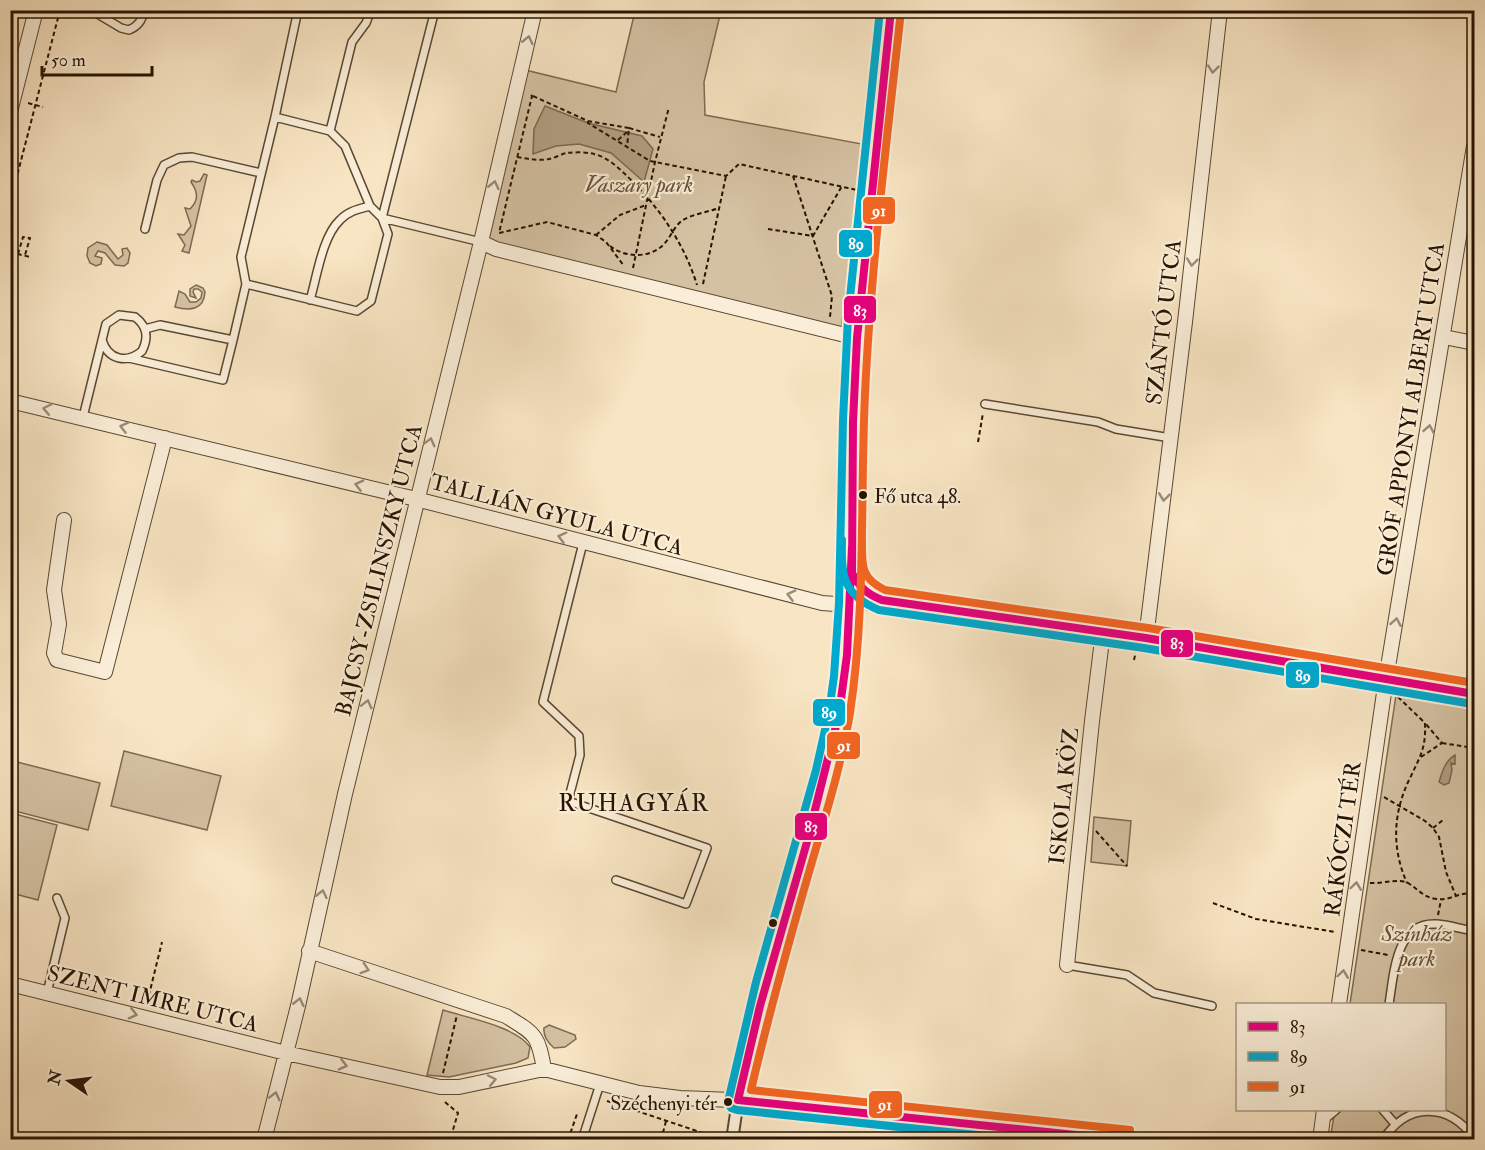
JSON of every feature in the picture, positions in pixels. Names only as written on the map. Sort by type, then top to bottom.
[{"type":"street","points":[[10,112],[36,10]]},
{"type":"street","name":"BAJCSY-ZSILINSZKY UTCA","points":[[264,1140],[298,1006],[416,499],[481,242],[535,10]]},
{"type":"street","points":[[732,1140],[738,1100],[760,1006],[810,832],[836,726],[847,655],[852,573],[853,422],[857,338],[891,10]]},
{"type":"street","name":"SZÁNTÓ UTCA","points":[[1142,643],[1171,438],[1220,10]]},
{"type":"street","name":"GRÓF APPONYI ALBERT UTCA","points":[[1386,679],[1474,146]]},
{"type":"street","points":[[481,242],[496,249],[631,278],[857,338]]},
{"type":"street","points":[[1444,337],[1474,343]]},
{"type":"street","name":"TALLIÁN GYULA UTCA","points":[[10,401],[416,499],[822,603],[849,605],[882,600]]},
{"type":"street","points":[[64,520],[54,590],[59,624],[54,653],[57,660],[105,672],[165,438]]},
{"type":"street","points":[[852,573],[859,587],[882,600],[1103,632],[1142,643],[1474,694]]},
{"type":"street","name":"ISKOLA KÖZ","points":[[1067,965],[1103,632]]},
{"type":"street","name":"RÁKÓCZI TÉR","points":[[1339,1003],[1386,679]]},
{"type":"street","points":[[309,951],[506,1016],[534,1033],[540,1047],[544,1069]]},
{"type":"street","name":"SZENT IMRE UTCA","points":[[10,984],[286,1053]]},
{"type":"street","points":[[286,1053],[440,1087],[459,1087],[544,1069],[639,1093],[680,1098],[772,1102],[1129,1140]]},
{"type":"street","points":[[1320,1140],[1323,1116]]},
{"type":"lane","points":[[91,10],[121,28],[129,30],[137,26],[144,10]]},
{"type":"lane","points":[[129,358],[223,380],[246,284],[241,256],[298,10]]},
{"type":"lane","points":[[330,131],[352,42],[366,22],[371,10]]},
{"type":"lane","points":[[382,218],[435,10]]},
{"type":"lane","points":[[246,284],[357,311],[371,300],[388,234],[382,218],[370,206],[345,146],[330,131],[274,117]]},
{"type":"lane","points":[[145,230],[157,180],[164,165],[179,158],[192,157],[261,173]]},
{"type":"lane","points":[[310,300],[327,238],[339,220],[350,212],[370,206]]},
{"type":"lane","points":[[382,218],[481,242]]},
{"type":"lane","points":[[83,417],[102,340],[106,324],[119,315],[135,317],[145,329],[146,344],[142,351],[129,358],[122,359],[109,353],[102,340]]},
{"type":"lane","points":[[145,329],[160,325],[233,340]]},
{"type":"lane","points":[[985,404],[1098,422],[1116,429],[1171,438]]},
{"type":"lane","points":[[583,543],[543,702],[579,736],[580,755],[568,801],[706,848],[686,904],[616,880]]},
{"type":"lane","points":[[47,993],[65,918],[57,898]]},
{"type":"lane","points":[[1389,1003],[1401,944],[1409,934],[1422,925],[1436,924],[1474,931]]},
{"type":"lane","points":[[1067,965],[1127,975],[1154,993],[1212,1006]]},
{"type":"lane","points":[[582,1140],[600,1084]]},
{"type":"lane","points":[[1384,1111],[1395,1124]]},
{"type":"lane","points":[[1383,1140],[1395,1124],[1408,1115],[1422,1111],[1452,1116],[1468,1128],[1474,1138]]},
{"type":"path","points":[[10,203],[60,10]]},
{"type":"path","points":[[517,85],[532,96],[588,122],[650,161],[726,176]]},
{"type":"path","points":[[532,96],[499,233],[547,222],[596,235],[619,253],[636,256],[647,254],[664,245],[681,221],[719,208]]},
{"type":"path","points":[[631,278],[669,107]]},
{"type":"path","points":[[588,122],[629,128],[661,138]]},
{"type":"path","points":[[617,141],[629,128]]},
{"type":"path","points":[[627,132],[627,147]]},
{"type":"path","points":[[517,157],[531,160],[551,159],[566,153],[597,154],[617,166],[648,196],[673,232],[693,273],[700,297]]},
{"type":"path","points":[[700,297],[726,176],[739,164],[872,193]]},
{"type":"path","points":[[793,176],[832,296],[831,313],[826,331]]},
{"type":"path","points":[[813,236],[842,186]]},
{"type":"path","points":[[596,235],[620,215],[646,205]]},
{"type":"path","points":[[768,230],[813,236]]},
{"type":"path","points":[[18,254],[23,237],[30,238],[25,255]]},
{"type":"path","points":[[606,242],[631,278]]},
{"type":"path","points":[[10,252],[30,256]]},
{"type":"path","points":[[978,442],[985,404]]},
{"type":"path","points":[[1134,660],[1142,643]]},
{"type":"path","points":[[1396,695],[1442,743],[1474,748]]},
{"type":"path","points":[[1407,883],[1399,865],[1395,846],[1396,825],[1399,805],[1421,757],[1426,740],[1425,723]]},
{"type":"path","points":[[1421,757],[1442,743]]},
{"type":"path","points":[[1381,796],[1433,828],[1439,837],[1446,872],[1456,896]]},
{"type":"path","points":[[1082,816],[1127,866]]},
{"type":"path","points":[[1433,828],[1443,820]]},
{"type":"path","points":[[1368,883],[1382,884],[1394,881],[1407,883],[1422,894],[1441,900],[1473,893],[1474,872]]},
{"type":"path","points":[[1436,924],[1441,900]]},
{"type":"path","points":[[1213,903],[1256,919],[1349,935]]},
{"type":"path","points":[[144,1017],[162,942]]},
{"type":"path","points":[[450,1140],[458,1113],[446,1104],[440,1087],[460,1001]]},
{"type":"path","points":[[605,1101],[712,1136]]},
{"type":"path","points":[[568,1140],[577,1114]]},
{"type":"path","points":[[661,1140],[666,1121]]},
{"type":"green space","name":"Vaszary park","points":[[635,11],[721,11],[704,82],[705,115],[862,144],[841,332],[481,242],[521,69],[616,92]]},
{"type":"green space","points":[[204,174],[207,175],[189,253],[182,251],[185,245],[178,234],[184,235],[191,226],[185,208],[190,209],[196,199],[195,189],[191,182],[192,180],[200,181]]},
{"type":"green space","points":[[97,242],[107,245],[118,259],[123,255],[122,249],[127,248],[130,253],[128,263],[124,266],[115,265],[105,253],[98,251],[95,256],[102,258],[101,264],[96,266],[90,263],[87,256],[88,248]]},
{"type":"green space","points":[[196,285],[203,288],[205,292],[199,306],[191,309],[175,307],[179,291],[185,294],[190,302],[196,302],[201,298],[202,292],[198,289],[194,289],[193,292],[196,298],[190,296],[190,289]]},
{"type":"green space","name":"Színház park","points":[[1396,695],[1474,707],[1474,1139],[1330,1140],[1335,1111],[1446,1111],[1446,1003],[1350,1003]]},
{"type":"green space","points":[[124,751],[221,776],[207,830],[111,806]]},
{"type":"green space","points":[[13,761],[100,783],[88,830],[11,810],[10,770]]},
{"type":"green space","points":[[11,813],[57,825],[38,900],[11,893]]},
{"type":"green space","points":[[1094,817],[1131,821],[1127,866],[1091,862]]},
{"type":"green space","points":[[443,1010],[513,1033],[530,1047],[528,1058],[516,1063],[449,1077],[427,1075]]},
{"type":"green space","points":[[549,1025],[575,1035],[576,1039],[565,1047],[554,1048],[544,1034],[544,1028]]},
{"type":"shaded area","points":[[545,106],[588,123],[642,136],[653,149],[644,182],[611,153],[579,144],[556,146],[533,154],[534,129]]},
{"type":"shaded area","points":[[1455,755],[1455,764],[1451,763],[1449,783],[1444,785],[1439,782],[1441,774],[1446,764]]},
{"type":"transit line","name":"89","points":[[880,10],[848,317],[839,603],[829,712],[816,770],[756,982],[728,1102],[731,1108],[737,1110],[1024,1140]]},
{"type":"transit line","name":"83","points":[[891,10],[857,338],[853,422],[852,573],[861,586],[868,593],[882,600],[1146,638],[1474,694]]},
{"type":"transit line","name":"91","points":[[901,11],[871,298],[858,633],[850,713],[837,773],[778,981],[751,1090],[1130,1130]]},
{"type":"transit line","name":"89","points":[[842,540],[842,564],[851,591],[858,598],[879,610],[1144,648],[1472,704]]},
{"type":"transit line","name":"91","points":[[862,540],[864,570],[871,581],[885,590],[1148,628],[1474,683]]},
{"type":"transit line","name":"83","points":[[738,1100],[760,1006],[807,842],[839,714],[847,655],[852,547]]},
{"type":"transit line","name":"83","points":[[738,1100],[1124,1140]]},
{"type":"place","name":"Fő utca 48.","points":[[863,495]]},
{"type":"place","name":"Széchenyi tér","points":[[728,1102]]},
{"type":"district","name":"RUHAGYÁR","points":[[634,803]]}]
